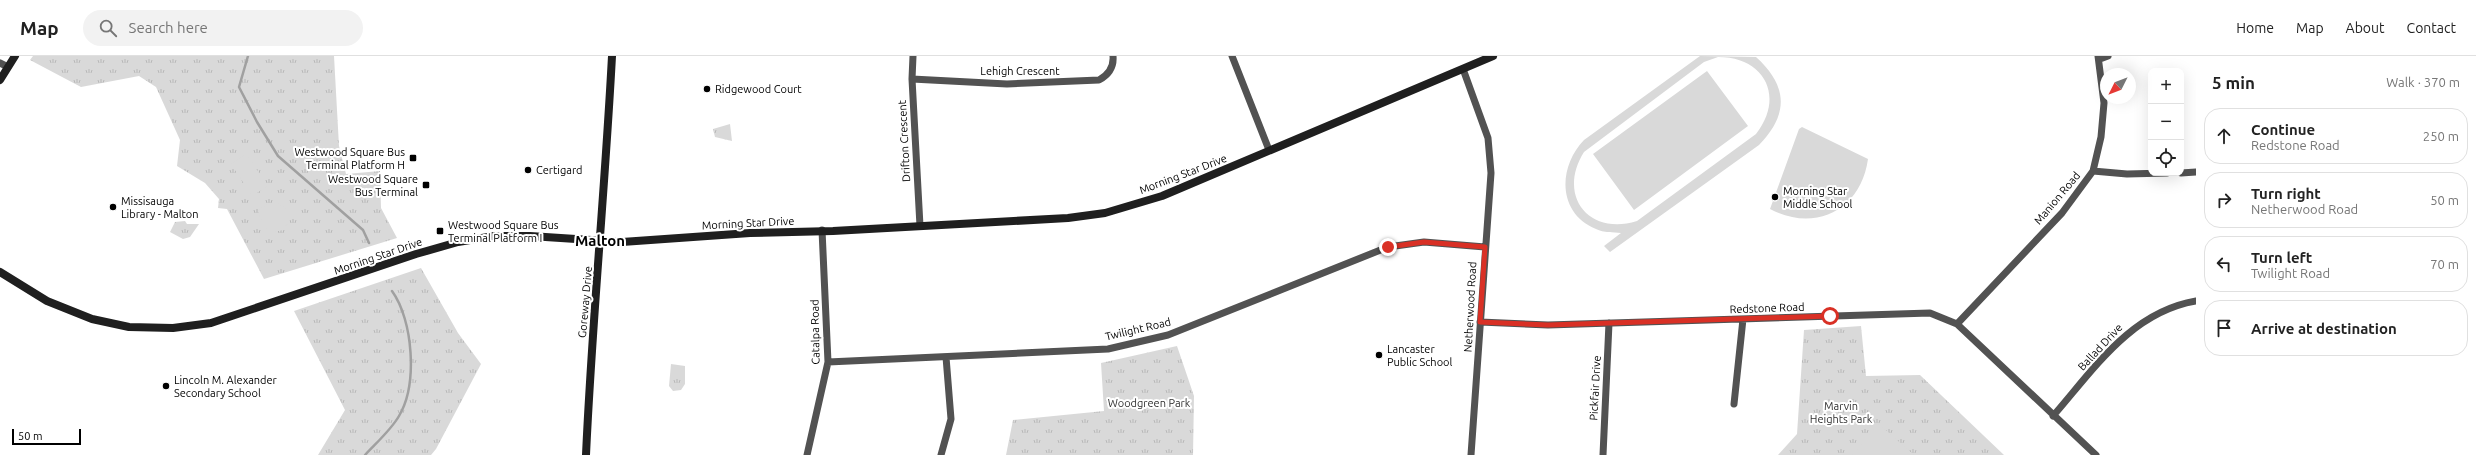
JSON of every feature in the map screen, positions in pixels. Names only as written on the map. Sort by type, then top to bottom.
[{"type":"street","points":[[0,80],[15,56]]},
{"type":"street","name":"Goreway Drive","points":[[586,455],[612,56]]},
{"type":"street","name":"Drifton Crescent","points":[[913,56],[912,79],[920,226]]},
{"type":"street","name":"Lehigh Crescent","points":[[912,79],[1007,84],[1099,80],[1106,76],[1114,64],[1113,56]]},
{"type":"street","points":[[1232,56],[1269,150]]},
{"type":"street","name":"Morning Star Drive","points":[[0,272],[47,301],[92,319],[129,327],[173,328],[211,323],[402,258],[458,242],[506,235],[600,241],[665,240],[750,232],[920,226],[1068,218],[1105,213],[1162,196],[1493,56]]},
{"type":"street","points":[[2099,58],[2108,56]]},
{"type":"street","name":"Manion Road","points":[[1957,324],[2062,213],[2093,171],[2101,136],[2104,103],[2099,58]]},
{"type":"street","points":[[0,63],[8,67]]},
{"type":"street","name":"Netherwood Road","points":[[1463,69],[1488,138],[1491,172],[1471,455]]},
{"type":"street","points":[[2093,171],[2127,174],[2148,173]]},
{"type":"street","points":[[2184,172],[2196,172]]},
{"type":"street","name":"Catalpa Road","points":[[807,455],[828,362],[822,230]]},
{"type":"street","name":"Twilight Road","points":[[828,362],[1108,349],[1168,335],[1388,247],[1424,242],[1485,247]]},
{"type":"street","name":"Ballad Drive","points":[[2053,416],[2126,333],[2162,309],[2196,301]]},
{"type":"street","name":"Redstone Road","points":[[1480,322],[1516,325],[1609,323],[1922,311],[1940,315],[1957,324],[2096,455]]},
{"type":"street","points":[[1734,404],[1743,319]]},
{"type":"street","name":"Pickfair Drive","points":[[1603,455],[1609,323]]},
{"type":"street","points":[[941,455],[951,419],[946,357]]},
{"type":"green space","points":[[33,56],[334,56],[339,146],[346,174],[380,171],[381,208],[397,238],[264,279],[227,209],[218,208],[219,199],[205,183],[177,166],[180,140],[156,87],[139,76],[81,87],[30,60]]},
{"type":"green space","points":[[1700,56],[1756,57],[1767,68],[1779,89],[1781,100],[1780,111],[1769,134],[1759,145],[1610,252],[1604,246],[1621,233],[1605,232],[1583,222],[1574,212],[1568,201],[1566,176],[1569,163],[1575,151],[1584,140]],"holes":[[[1718,57],[1734,59],[1748,64],[1758,72],[1766,82],[1769,93],[1769,106],[1765,120],[1756,134],[1637,221],[1620,224],[1604,223],[1592,217],[1582,208],[1576,197],[1574,183],[1577,168],[1584,152],[1704,62]]]},
{"type":"green space","points":[[1707,71],[1748,126],[1634,210],[1593,154]]},
{"type":"green space","points":[[730,124],[732,141],[715,137],[713,129]]},
{"type":"green space","points":[[1802,127],[1868,159],[1864,177],[1856,192],[1846,204],[1833,212],[1819,217],[1803,218],[1787,216],[1770,209],[1799,129]]},
{"type":"green space","points":[[246,154],[268,186],[252,196],[231,164]]},
{"type":"green space","points":[[277,203],[287,209],[290,220],[283,230],[274,232],[263,226],[258,210],[268,204]]},
{"type":"green space","points":[[185,221],[187,224],[199,224],[190,237],[183,239],[170,232],[175,222]]},
{"type":"green space","points":[[421,268],[458,333],[481,364],[436,449],[431,455],[318,455],[345,410],[294,311]]},
{"type":"green space","name":"Marvin Heights Park","points":[[1861,326],[1866,376],[1920,375],[2004,455],[1778,455],[1797,434],[1804,330]]},
{"type":"green space","name":"Woodgreen Park","points":[[1177,346],[1194,396],[1193,455],[1006,455],[1013,420],[1104,411],[1101,363]]},
{"type":"green space","points":[[671,364],[685,366],[685,384],[681,390],[673,391],[669,386]]},
{"type":"green space","points":[[1879,424],[1914,455],[1852,455]]},
{"type":"waterway","points":[[248,56],[239,87],[257,122],[278,156],[363,230],[369,243]]},
{"type":"waterway","points":[[365,455],[396,421],[405,403],[409,387],[411,370],[410,352],[405,318],[392,291]]},
{"type":"place","name":"Ridgewood Court","points":[[707,89]]},
{"type":"place","name":"Westwood Square Bus Terminal Platform H","points":[[413,158]]},
{"type":"place","name":"Certigard","points":[[528,170]]},
{"type":"place","name":"Westwood Square Bus Terminal","points":[[426,185]]},
{"type":"place","name":"Morning Star Middle School","points":[[1775,197]]},
{"type":"place","name":"Missisauga Library - Malton","points":[[113,207]]},
{"type":"place","name":"Westwood Square Bus Terminal Platform I","points":[[440,231]]},
{"type":"place","name":"Lancaster Public School","points":[[1379,355]]},
{"type":"place","name":"Lincoln M. Alexander Secondary School","points":[[166,386]]},
{"type":"district","name":"Malton","points":[[600,241]]},
{"type":"route","points":[[1388,247],[1408,243],[1424,242],[1485,247],[1480,322],[1516,325],[1548,325],[1830,316]]}]
